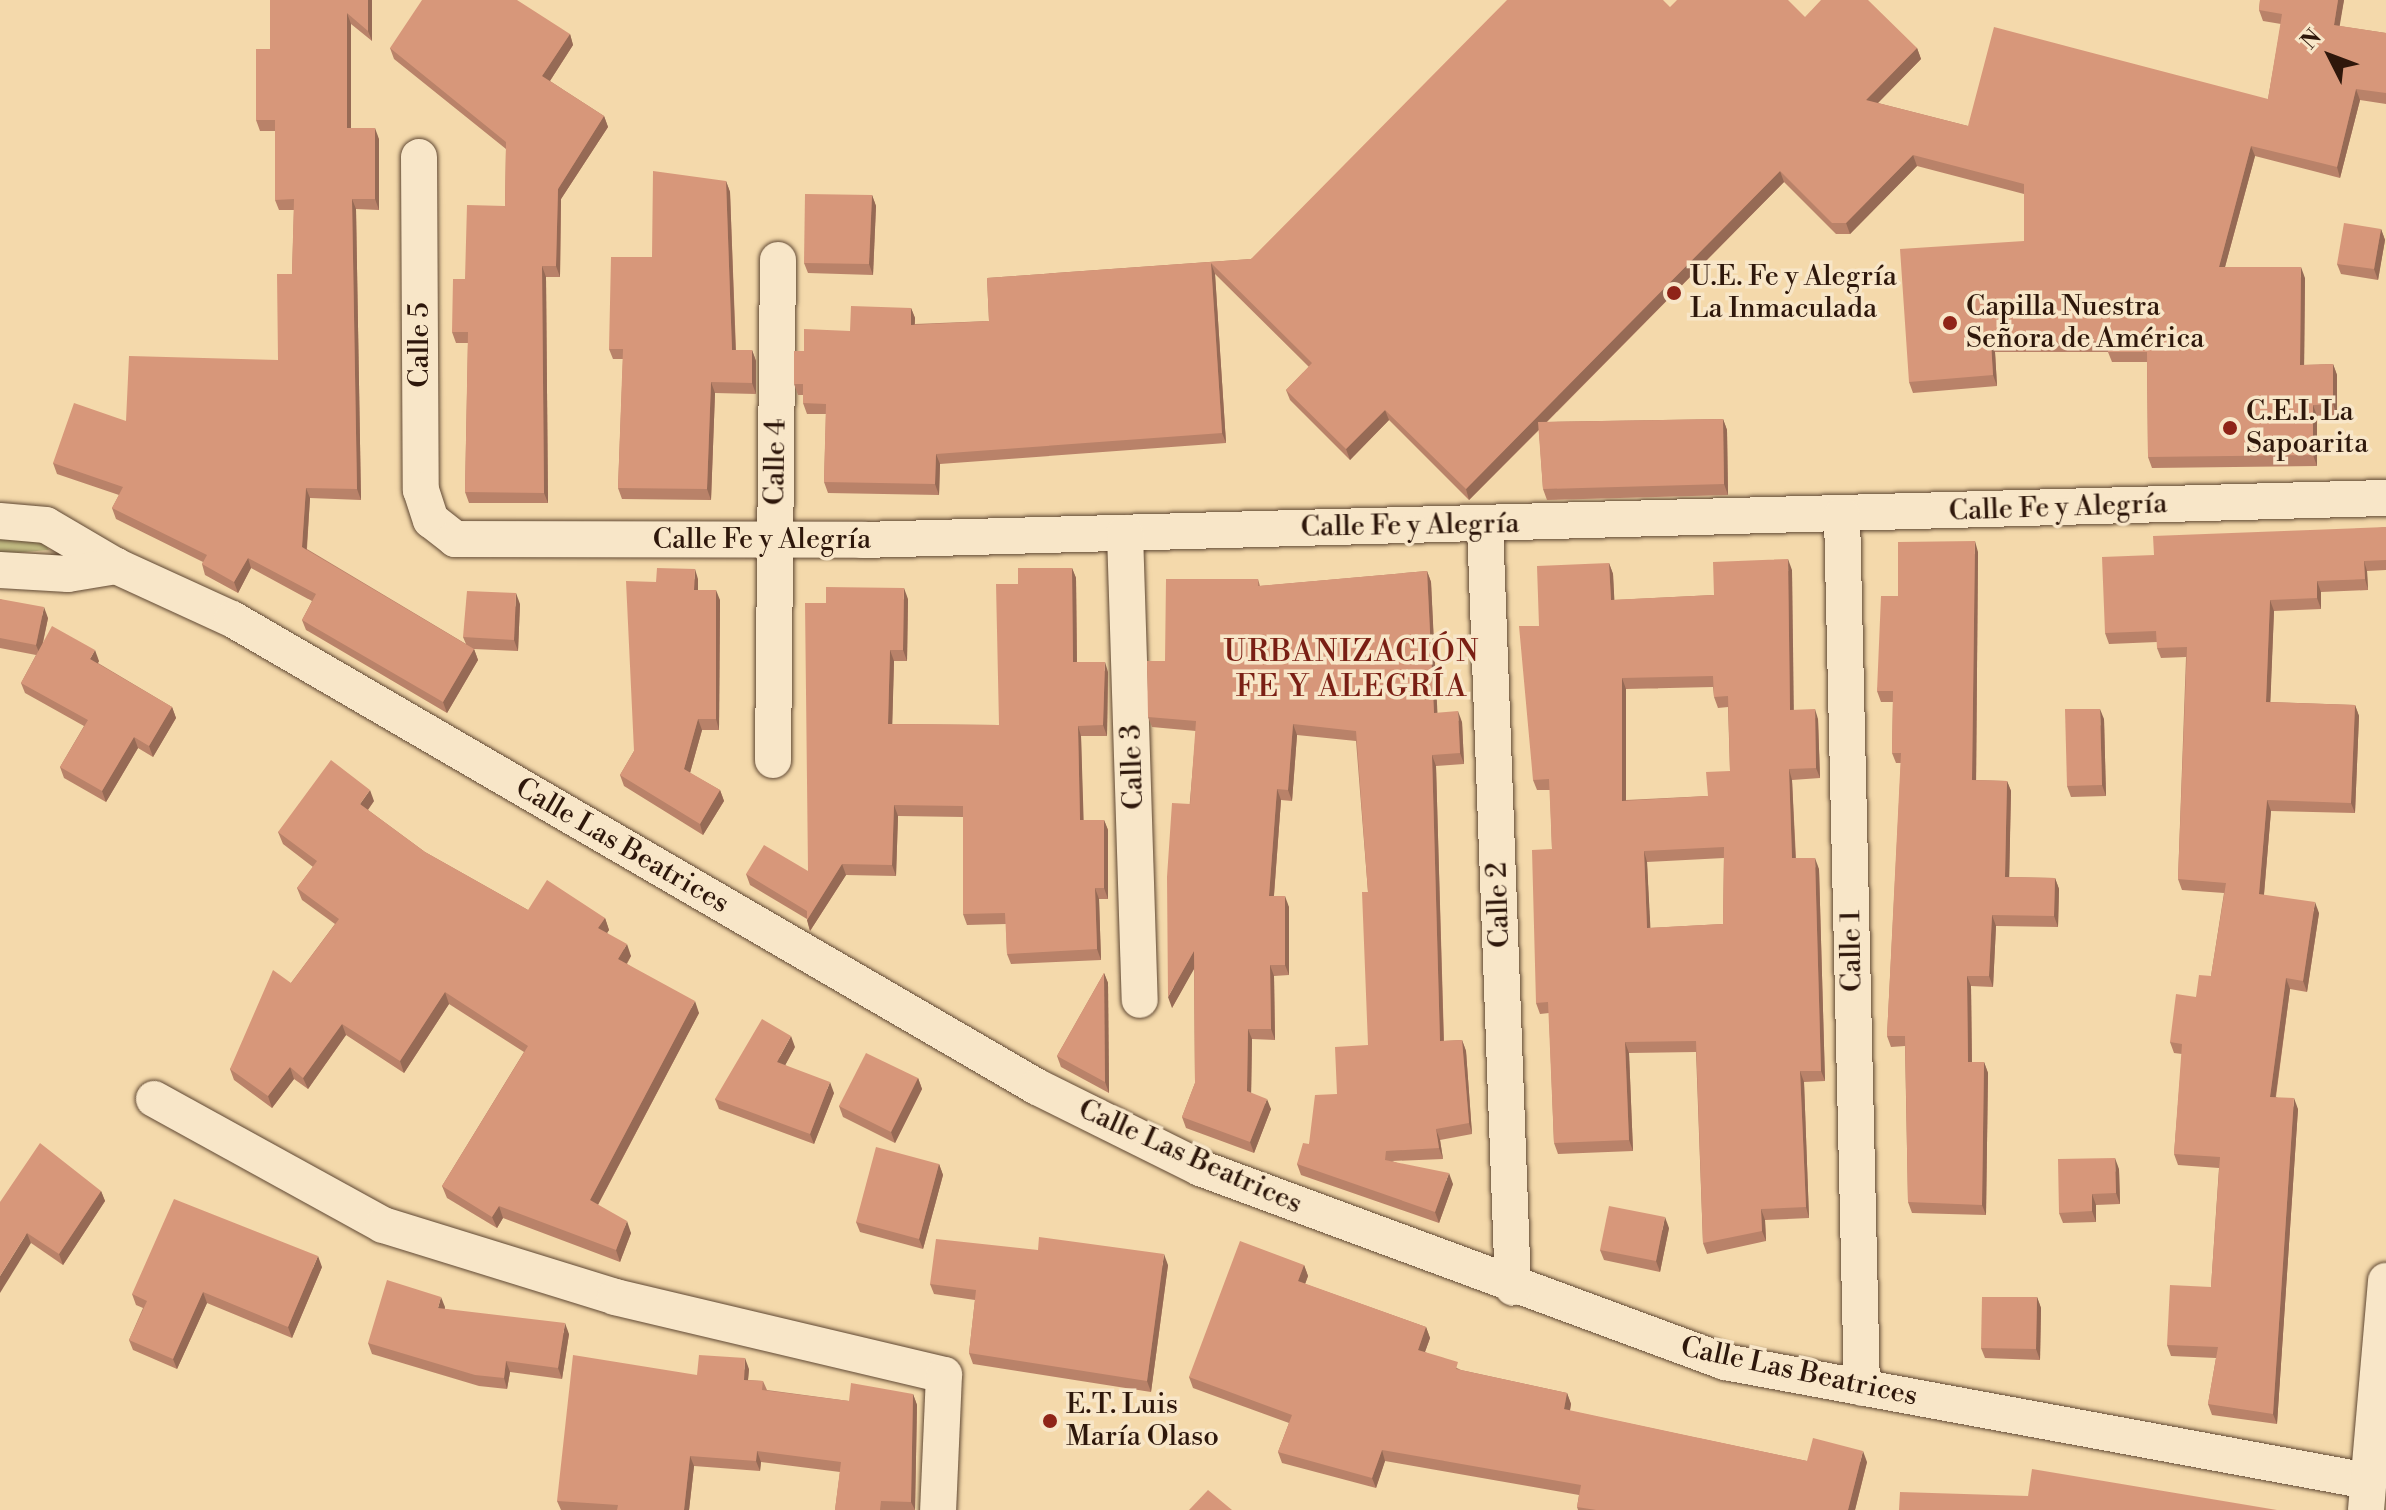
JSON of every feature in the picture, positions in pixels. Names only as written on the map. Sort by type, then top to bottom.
[{"type":"street","name":"Calle 5","points":[[419,157],[421,490],[438,527]]},
{"type":"street","name":"Calle 4","points":[[773,760],[778,260]]},
{"type":"street","name":"Calle Fe y Alegría","points":[[438,527],[476,542],[775,541],[1842,515],[2386,498]]},
{"type":"street","name":"Calle 1","points":[[1842,515],[1862,1388]]},
{"type":"street","name":"Calle Las Beatrices","points":[[0,521],[46,525],[116,566],[243,625],[1107,1127],[1513,1287],[1725,1362],[2367,1495]]},
{"type":"street","name":"Calle 2","points":[[1485,524],[1513,1287]]},
{"type":"street","name":"Calle 3","points":[[1125,533],[1140,1000]]},
{"type":"street","points":[[0,570],[68,574],[116,566]]},
{"type":"street","points":[[154,1099],[383,1225],[615,1297],[944,1375],[938,1510]]},
{"type":"street","points":[[2367,1495],[2386,1281]]},
{"type":"shaded area","points":[[0,537],[43,541],[49,550],[0,554]]},
{"type":"building","points":[[270,0],[368,0],[368,31],[347,13],[347,128],[375,128],[375,199],[352,199],[357,489],[306,488],[302,547],[474,649],[443,702],[302,620],[316,594],[248,558],[234,582],[202,564],[207,555],[112,508],[123,487],[53,463],[74,403],[126,421],[129,356],[278,360],[277,274],[292,274],[294,199],[275,200],[275,120],[256,120],[256,49],[270,49]]},
{"type":"building","points":[[422,0],[517,0],[570,34],[542,76],[604,116],[558,189],[556,266],[542,266],[544,493],[465,492],[468,332],[452,332],[453,279],[465,279],[467,205],[505,206],[506,142],[390,48]]},
{"type":"building","points":[[1507,0],[1663,0],[1670,7],[1677,0],[1788,0],[1805,17],[1821,0],[1868,0],[1917,48],[1866,100],[1968,126],[1994,27],[2268,99],[2282,14],[2259,10],[2260,0],[2338,0],[2334,25],[2386,33],[2386,93],[2356,89],[2337,167],[2251,146],[2219,267],[2301,267],[2300,365],[2333,364],[2333,404],[2313,405],[2313,455],[2148,457],[2147,352],[2108,352],[2108,341],[1991,342],[1993,375],[1909,382],[1900,249],[2024,241],[2024,184],[1913,155],[1846,223],[1832,223],[1780,171],[1466,489],[1385,410],[1346,449],[1286,390],[1312,363],[1211,263],[1222,433],[936,454],[935,484],[824,482],[826,404],[803,403],[803,384],[794,384],[794,351],[804,351],[804,329],[850,331],[851,306],[911,308],[911,325],[989,321],[987,278],[1251,259]]},
{"type":"building","points":[[653,171],[726,181],[732,350],[752,350],[752,383],[711,382],[707,489],[618,488],[623,349],[609,349],[611,257],[652,257]]},
{"type":"building","points":[[805,194],[872,195],[869,264],[804,263]]},
{"type":"building","points":[[2344,223],[2381,229],[2374,269],[2337,264]]},
{"type":"building","points":[[1723,419],[1724,484],[1543,489],[1538,422]]},
{"type":"building","points":[[2386,527],[2386,560],[2364,561],[2365,579],[2317,581],[2317,598],[2270,600],[2266,702],[2355,705],[2351,803],[2267,800],[2259,894],[2315,902],[2303,981],[2286,978],[2270,1097],[2294,1098],[2273,1414],[2208,1404],[2218,1347],[2167,1345],[2170,1285],[2211,1287],[2220,1157],[2174,1154],[2182,1044],[2170,1042],[2176,994],[2196,997],[2199,975],[2211,976],[2226,883],[2178,879],[2187,647],[2157,648],[2156,631],[2105,633],[2102,557],[2154,555],[2153,536]]},
{"type":"building","points":[[1975,541],[1972,780],[2007,781],[2005,877],[2055,878],[2054,916],[1992,915],[1989,976],[1967,976],[1968,1062],[1984,1062],[1982,1205],[1908,1202],[1905,1036],[1887,1036],[1901,753],[1892,753],[1893,691],[1877,691],[1881,596],[1898,596],[1898,542]]},
{"type":"building","points":[[1788,559],[1790,710],[1815,709],[1816,768],[1789,769],[1792,858],[1815,858],[1821,1071],[1800,1071],[1806,1207],[1761,1209],[1762,1231],[1703,1243],[1696,1041],[1625,1042],[1629,1140],[1554,1143],[1548,1002],[1536,1003],[1532,850],[1552,849],[1549,779],[1533,780],[1519,626],[1539,626],[1537,566],[1609,563],[1611,600],[1714,595],[1713,562]],"holes":[[[1713,676],[1714,697],[1728,696],[1730,771],[1706,772],[1708,796],[1622,801],[1622,678]],[[1724,847],[1723,924],[1647,928],[1644,851]]]},
{"type":"building","points":[[657,568],[695,569],[694,590],[716,590],[716,719],[698,719],[684,769],[720,790],[700,824],[620,775],[634,751],[626,581],[656,582]]},
{"type":"building","points":[[1018,568],[1072,568],[1073,662],[1105,662],[1103,725],[1078,726],[1080,820],[1104,820],[1104,888],[1095,888],[1097,949],[1007,954],[1005,913],[963,914],[963,806],[894,805],[892,865],[842,864],[807,920],[807,911],[746,874],[764,845],[808,871],[805,603],[826,603],[826,587],[904,588],[903,650],[890,650],[888,724],[999,725],[996,584],[1018,584]]},
{"type":"building","points":[[1427,571],[1434,713],[1458,711],[1460,753],[1432,755],[1440,1041],[1462,1040],[1469,1123],[1436,1129],[1439,1148],[1386,1151],[1385,1160],[1449,1173],[1435,1212],[1297,1164],[1303,1143],[1309,1144],[1315,1095],[1337,1094],[1335,1047],[1368,1045],[1362,892],[1368,892],[1356,731],[1293,724],[1288,790],[1277,789],[1269,896],[1285,896],[1285,965],[1270,965],[1271,1029],[1248,1029],[1247,1091],[1267,1099],[1250,1142],[1182,1117],[1195,1083],[1194,951],[1168,997],[1167,877],[1172,803],[1190,804],[1196,721],[1148,717],[1147,661],[1165,661],[1166,579],[1258,579],[1258,586]]},
{"type":"building","points":[[467,591],[516,593],[514,640],[463,637]]},
{"type":"building","points":[[0,599],[44,607],[36,645],[0,638]]},
{"type":"building","points":[[52,626],[95,650],[90,659],[172,707],[149,746],[134,737],[102,791],[60,767],[88,720],[21,683]]},
{"type":"building","points":[[2065,709],[2100,709],[2102,785],[2067,786]]},
{"type":"building","points":[[331,760],[370,790],[360,804],[425,852],[528,910],[547,880],[605,918],[598,928],[627,944],[618,959],[695,1001],[590,1200],[627,1221],[616,1250],[499,1206],[492,1217],[442,1186],[528,1046],[445,992],[400,1061],[342,1024],[303,1078],[290,1067],[268,1096],[230,1069],[273,970],[291,983],[339,919],[297,888],[317,861],[278,832]]},
{"type":"building","points":[[1104,973],[1105,1082],[1057,1056]]},
{"type":"building","points":[[762,1019],[791,1036],[777,1062],[830,1082],[810,1134],[715,1099]]},
{"type":"building","points":[[866,1053],[918,1078],[891,1132],[839,1106]]},
{"type":"building","points":[[40,1143],[101,1191],[59,1254],[27,1233],[0,1276],[0,1202]]},
{"type":"building","points":[[876,1147],[939,1164],[919,1239],[856,1222]]},
{"type":"building","points":[[2115,1158],[2116,1193],[2092,1194],[2092,1211],[2059,1213],[2058,1159]]},
{"type":"building","points":[[174,1199],[318,1256],[288,1327],[203,1292],[173,1359],[129,1340],[147,1301],[132,1294]]},
{"type":"building","points":[[1609,1206],[1665,1217],[1656,1261],[1600,1250]]},
{"type":"building","points":[[1039,1237],[1164,1254],[1147,1381],[969,1353],[976,1290],[930,1284],[936,1239],[1038,1250]]},
{"type":"building","points":[[1240,1241],[1304,1265],[1298,1281],[1426,1327],[1418,1350],[1458,1362],[1456,1369],[1567,1393],[1564,1409],[1807,1461],[1813,1438],[1863,1451],[1848,1510],[1596,1510],[1577,1507],[1581,1485],[1382,1450],[1372,1478],[1278,1452],[1292,1415],[1189,1377]]},
{"type":"building","points":[[387,1280],[441,1297],[438,1308],[565,1323],[558,1368],[506,1361],[504,1378],[475,1375],[368,1343]]},
{"type":"building","points":[[1982,1297],[2037,1297],[2036,1349],[1981,1348]]},
{"type":"building","points":[[573,1355],[697,1375],[699,1355],[745,1358],[744,1380],[763,1381],[762,1390],[849,1401],[851,1383],[913,1394],[911,1502],[881,1501],[880,1510],[835,1510],[841,1462],[757,1451],[756,1461],[690,1456],[684,1510],[617,1510],[618,1505],[557,1501]]},
{"type":"building","points":[[2032,1469],[2277,1510],[1899,1510],[1900,1492],[2028,1496]]},
{"type":"building","points":[[1208,1490],[1232,1510],[1189,1510]]},
{"type":"place","name":"U.E. Fe y Alegría La Inmaculada","points":[[1674,293]]},
{"type":"place","name":"Capilla Nuestra Señora de América","points":[[1950,323]]},
{"type":"place","name":"C.E.I. La Sapoarita","points":[[2230,428]]},
{"type":"place","name":"E.T. Luis María Olaso","points":[[1050,1421]]},
{"type":"district","name":"URBANIZACIÓN FE Y ALEGRÍA","points":[[1352,669]]}]
